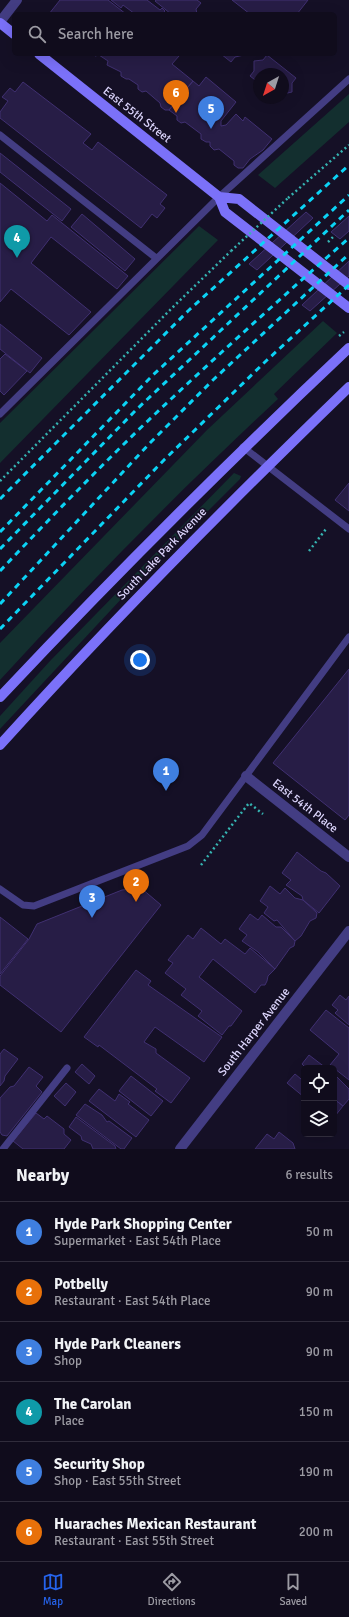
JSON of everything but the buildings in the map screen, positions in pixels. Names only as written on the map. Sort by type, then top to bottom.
[{"type":"main road","points":[[0,22],[12,32]]},
{"type":"main road","name":"East 55th Street","points":[[42,56],[219,197],[226,212],[349,308]]},
{"type":"main road","points":[[219,197],[239,199],[349,286]]},
{"type":"main road","name":"South Lake Park Avenue","points":[[0,697],[84,608],[243,447],[349,348]]},
{"type":"main road","name":"South Lake Park Avenue","points":[[0,744],[110,627],[267,466],[349,387]]},
{"type":"street","points":[[0,22],[17,0]]},
{"type":"street","name":"East 54th Place","points":[[246,776],[349,857]]},
{"type":"street","name":"South Harper Avenue","points":[[180,1149],[349,931]]},
{"type":"lane","points":[[0,414],[219,197],[349,79]]},
{"type":"lane","points":[[0,135],[156,258]]},
{"type":"lane","points":[[243,447],[349,529]]},
{"type":"lane","points":[[0,889],[23,905],[34,906],[188,846],[202,835],[349,637]]},
{"type":"lane","points":[[3,1149],[67,1068]]},
{"type":"path","points":[[0,481],[174,306],[288,198],[349,145]]},
{"type":"path","points":[[328,242],[335,235]]},
{"type":"path","points":[[309,551],[326,528]]},
{"type":"path","points":[[201,865],[249,803],[263,814]]},
{"type":"green space","points":[[349,94],[349,122],[275,188],[258,175]]},
{"type":"green space","points":[[199,226],[218,240],[0,463],[0,423]]},
{"type":"green space","points":[[323,321],[337,333],[274,394],[278,399],[206,467],[136,537],[0,680],[0,643],[207,430]]},
{"type":"green space","points":[[234,473],[241,476],[240,479],[138,581],[0,729],[0,716],[50,661]]},
{"type":"railway","points":[[0,499],[188,311],[349,165]]},
{"type":"railway","points":[[0,532],[153,375],[349,195]]},
{"type":"railway","points":[[0,549],[137,409],[349,210]]},
{"type":"railway","points":[[0,571],[84,484],[193,378],[349,238]]},
{"type":"railway","points":[[0,604],[149,444],[213,380],[349,254]]},
{"type":"railway","points":[[0,629],[164,460],[266,361],[349,285]]},
{"type":"place","name":"Huaraches Mexican Restaurant","points":[[176,113]]},
{"type":"place","name":"Security Shop","points":[[211,129]]},
{"type":"place","name":"The Carolan","points":[[17,258]]},
{"type":"place","name":"Hyde Park Shopping Center","points":[[166,791]]},
{"type":"place","name":"Potbelly","points":[[136,902]]},
{"type":"place","name":"Hyde Park Cleaners","points":[[92,918]]}]
